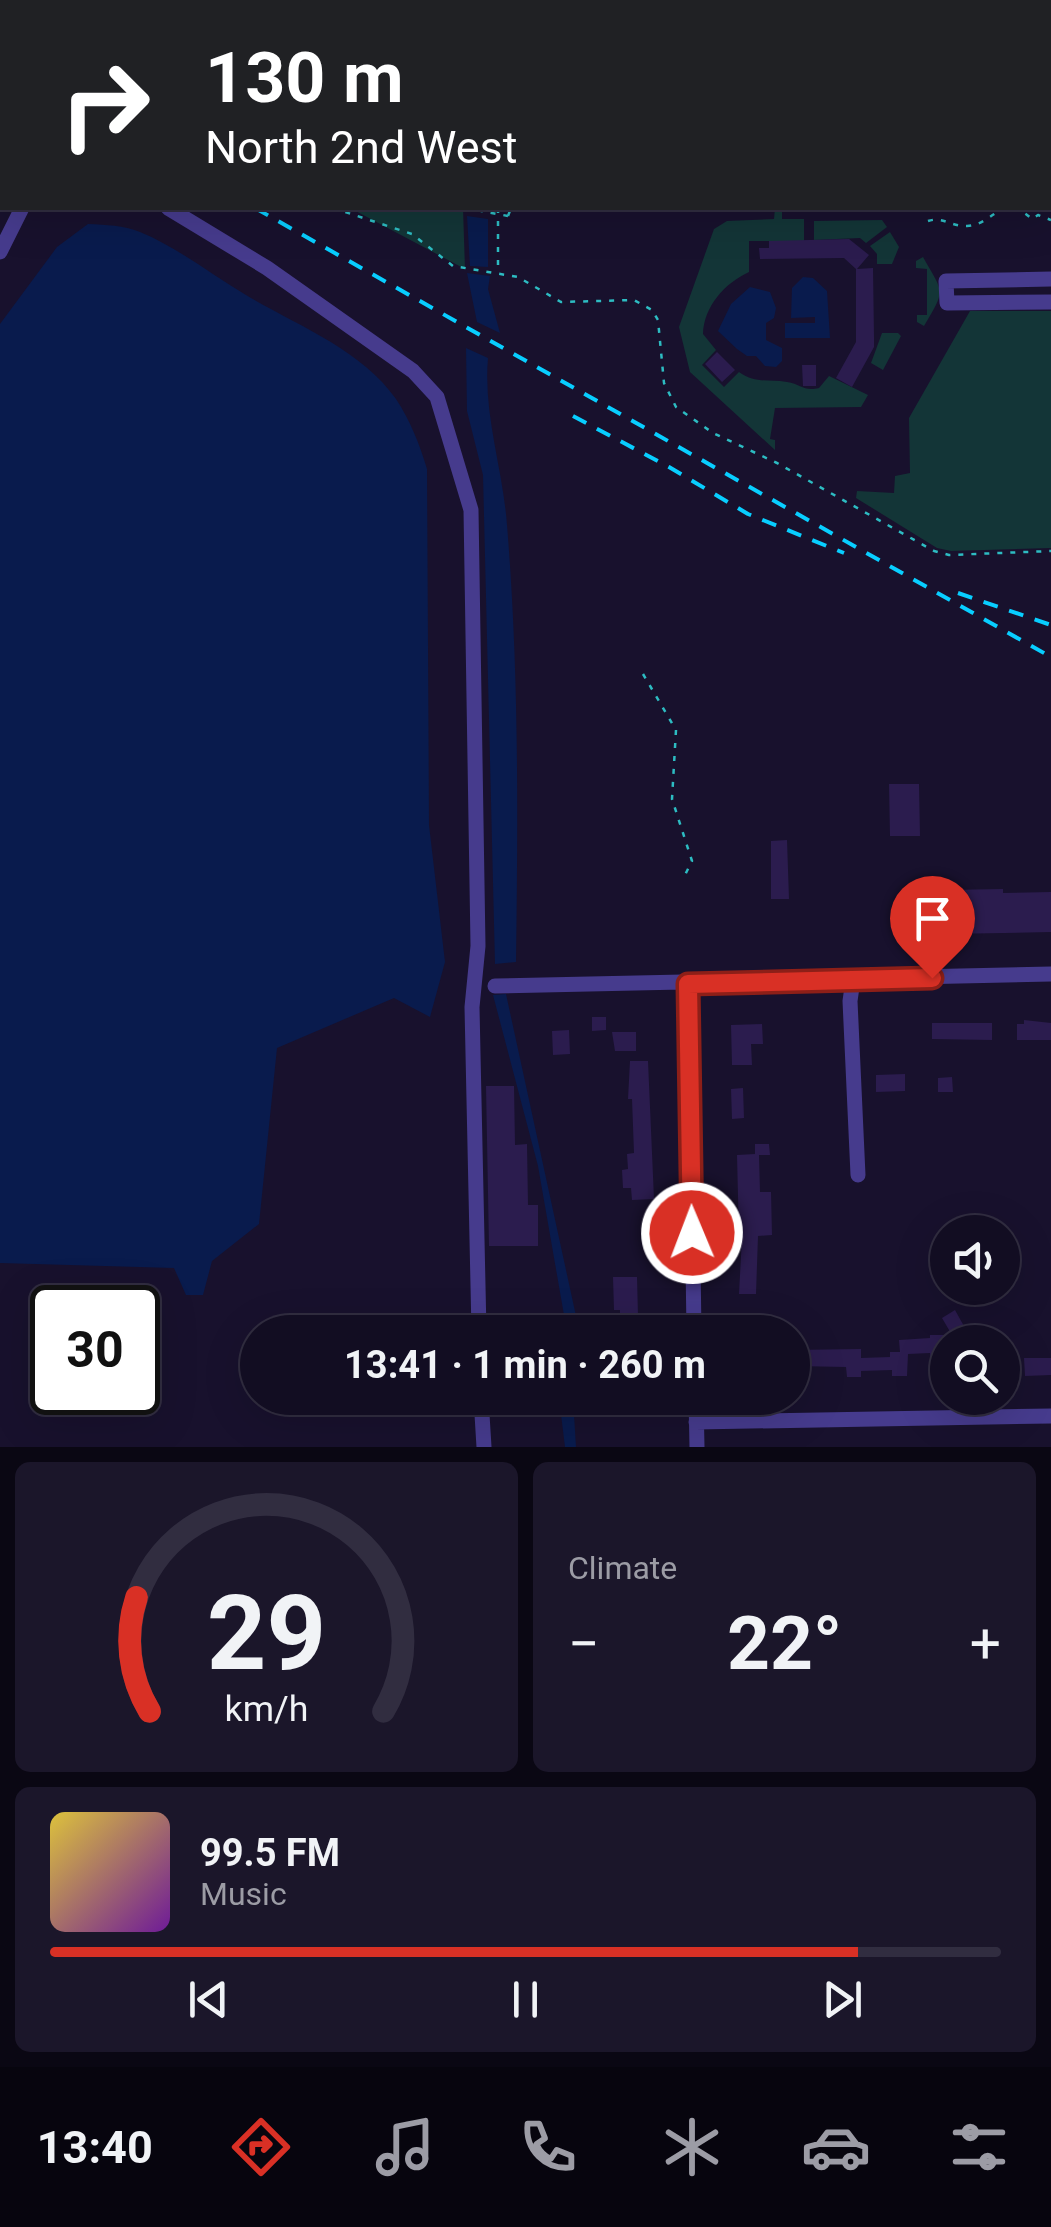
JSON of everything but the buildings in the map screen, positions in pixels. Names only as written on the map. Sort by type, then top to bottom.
[{"type":"street","points":[[0,252],[21,210]]},
{"type":"street","points":[[171,210],[281,277],[412,371],[437,397],[456,455],[470,510],[478,946],[472,1007],[478,1315]]},
{"type":"street","points":[[1051,279],[946,281],[946,303],[1051,302]]},
{"type":"street","points":[[495,986],[1051,974]]},
{"type":"street","points":[[853,980],[850,1001],[858,1174]]},
{"type":"street","points":[[688,984],[694,1315]]},
{"type":"street","points":[[482,1415],[484,1447]]},
{"type":"street","points":[[696,1415],[697,1447]]},
{"type":"street","points":[[696,1422],[1051,1416]]},
{"type":"path","points":[[339,210],[412,234],[453,266],[518,277],[561,302],[634,300],[652,310],[658,320],[664,383],[676,406],[713,432],[777,463],[934,551],[949,555],[1051,552]]},
{"type":"path","points":[[476,210],[508,216],[511,210]]},
{"type":"path","points":[[497,273],[498,210]]},
{"type":"path","points":[[928,222],[942,218],[971,226],[1004,210]]},
{"type":"path","points":[[1023,210],[1032,218],[1038,215],[1051,220]]},
{"type":"path","points":[[643,674],[676,730],[672,799],[692,861],[686,875]]},
{"type":"green space","points":[[354,210],[463,210],[465,269]]},
{"type":"green space","points":[[775,210],[782,210],[782,219],[804,219],[804,241],[749,241],[749,272],[724,289],[707,314],[703,334],[716,350],[702,365],[724,387],[739,372],[757,380],[787,382],[810,389],[819,388],[829,376],[868,395],[861,407],[775,408],[770,439],[775,440],[775,450],[690,372],[679,327],[714,229],[727,221],[774,219]]},
{"type":"green space","points":[[882,220],[887,227],[866,243],[860,238],[814,240],[814,221]]},
{"type":"green space","points":[[890,232],[899,247],[892,264],[877,264],[877,254],[870,246]]},
{"type":"green space","points":[[923,257],[940,291],[924,326],[917,322],[917,315],[927,315],[927,269],[916,268],[916,261]]},
{"type":"green space","points":[[970,311],[1051,311],[1051,548],[937,548],[856,498],[857,491],[894,493],[895,476],[910,473],[909,418]]},
{"type":"green space","points":[[882,333],[901,336],[883,370],[871,363]]},
{"type":"water","points":[[467,216],[488,219],[488,267],[470,266]]},
{"type":"water","points":[[88,224],[127,228],[154,238],[346,352],[382,381],[396,399],[427,469],[429,825],[445,962],[430,1017],[394,998],[277,1048],[259,1224],[212,1261],[203,1295],[186,1295],[174,1268],[0,1263],[0,324],[57,247]]},
{"type":"water","points":[[467,273],[490,276],[488,289],[500,333],[477,322]]},
{"type":"water","points":[[803,277],[813,278],[827,291],[830,338],[785,338],[785,323],[815,323],[815,317],[791,318],[792,288]]},
{"type":"water","points":[[750,287],[770,292],[776,308],[774,318],[766,323],[766,340],[782,348],[782,361],[776,367],[765,366],[756,356],[747,356],[718,331],[731,304]]},
{"type":"water","points":[[466,348],[488,358],[488,400],[505,504],[514,634],[516,962],[495,964],[483,475],[467,411]]},
{"type":"water","points":[[506,994],[576,1315],[564,1315],[538,1166],[493,995]]},
{"type":"water","points":[[561,1415],[574,1415],[576,1447],[565,1447]]},
{"type":"railway","points":[[259,210],[1051,657]]},
{"type":"railway","points":[[573,416],[748,514],[844,553]]},
{"type":"railway","points":[[958,593],[1051,625]]},
{"type":"route","points":[[692,1233],[688,984],[932,978]]}]
